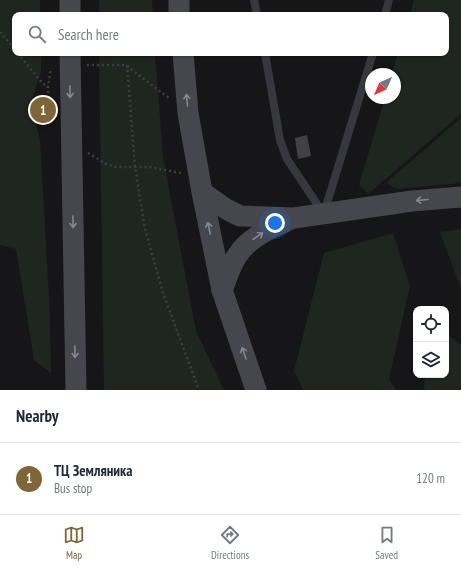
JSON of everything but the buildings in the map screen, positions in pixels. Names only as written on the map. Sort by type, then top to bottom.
[{"type":"main road","points":[[70,0],[70,12]]},
{"type":"main road","points":[[179,0],[179,12]]},
{"type":"main road","points":[[183,56],[188,112],[222,290],[256,390]]},
{"type":"main road","points":[[70,59],[76,390]]},
{"type":"main road","points":[[201,184],[226,209],[240,216],[294,218],[412,201],[461,197]]},
{"type":"main road","points":[[222,290],[236,257],[246,244],[264,232],[294,218]]},
{"type":"lane","points":[[254,0],[256,12]]},
{"type":"lane","points":[[386,12],[390,0]]},
{"type":"lane","points":[[266,56],[280,140],[287,159],[324,213]]},
{"type":"lane","points":[[324,213],[372,56]]},
{"type":"path","points":[[0,32],[12,46]]},
{"type":"path","points":[[20,56],[42,84],[48,87]]},
{"type":"path","points":[[49,123],[48,87],[52,65],[70,59],[127,65],[188,112]]},
{"type":"path","points":[[127,65],[135,167],[145,229],[163,293],[199,390]]},
{"type":"path","points":[[71,142],[106,164],[116,167],[149,167],[201,184]]},
{"type":"shaded area","points":[[0,0],[40,0],[40,12],[12,12],[12,56],[41,56],[41,71],[31,104],[40,140],[50,315],[51,373],[34,360],[16,249],[0,245]]},
{"type":"shaded area","points":[[99,0],[152,0],[153,12],[99,12]]},
{"type":"shaded area","points":[[414,0],[461,0],[461,114],[368,194],[359,185],[383,104],[401,104],[401,68],[394,68],[397,56],[449,56],[449,12],[411,12]]},
{"type":"shaded area","points":[[99,56],[155,56],[163,157],[196,331],[224,390],[104,390]]},
{"type":"shaded area","points":[[461,118],[461,183],[398,189],[386,183]]},
{"type":"shaded area","points":[[461,229],[461,289],[440,232]]},
{"type":"shaded area","points":[[393,233],[410,286],[389,379],[396,390],[303,390],[294,371],[324,253]]},
{"type":"shaded area","points":[[449,335],[461,345],[461,390],[424,390],[425,378],[449,378]]},
{"type":"place","name":"ТЦ Земляника","points":[[43,110]]}]
